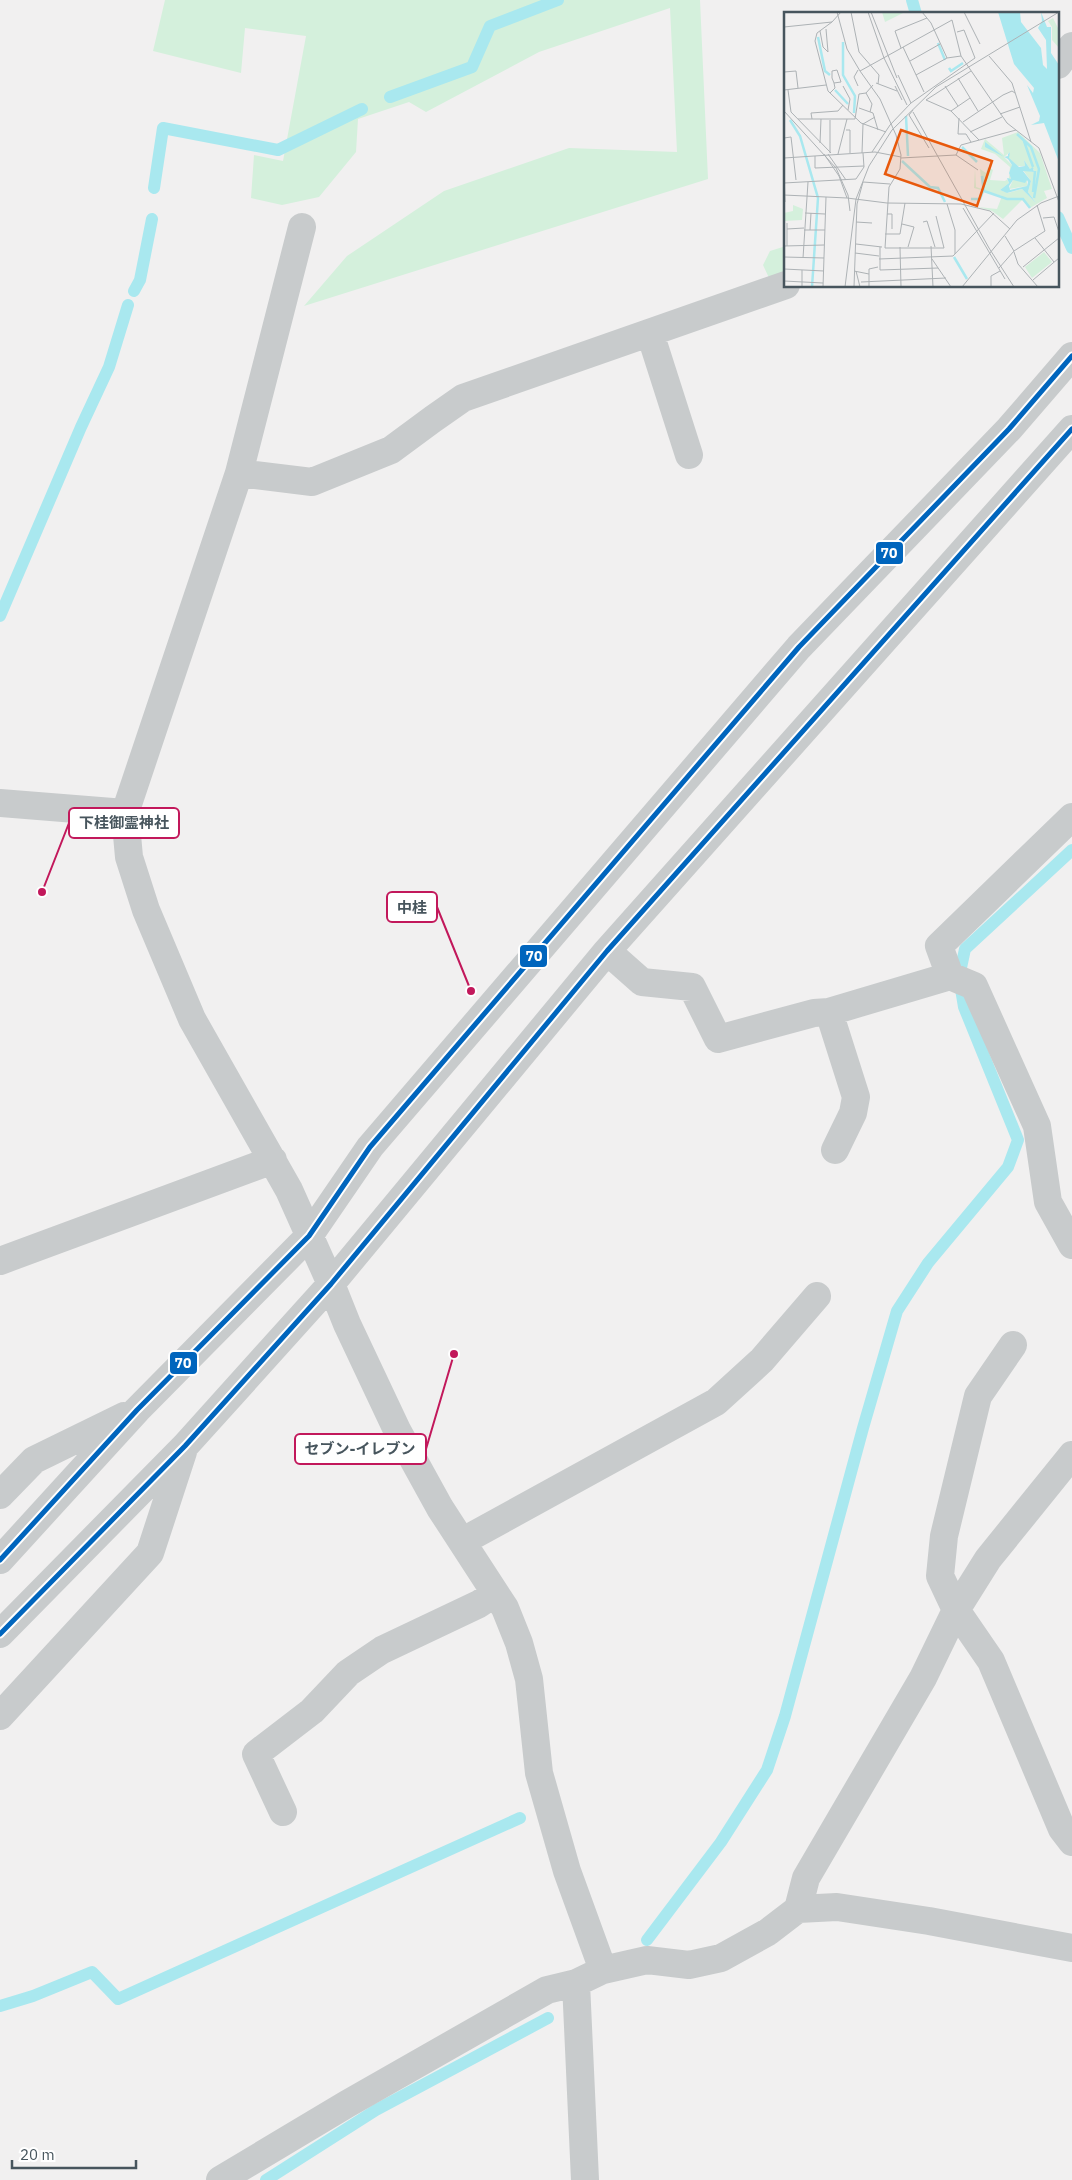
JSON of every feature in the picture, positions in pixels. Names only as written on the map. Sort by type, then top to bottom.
[{"type":"street","points":[[1060,62],[1072,46]]},
{"type":"street","points":[[302,227],[239,473],[125,813],[129,857],[146,910],[192,1019],[274,1160],[331,1284],[346,1324],[397,1430],[440,1508],[505,1608],[519,1643],[529,1679],[539,1773],[567,1871],[603,1970]]},
{"type":"street","points":[[239,473],[312,482],[391,450],[432,418],[464,398],[784,286]]},
{"type":"street","points":[[650,333],[689,455]]},
{"type":"street","points":[[0,1560],[137,1410],[309,1236],[370,1147],[799,647],[1009,429],[1072,356]]},
{"type":"street","points":[[0,1634],[185,1446],[331,1284],[607,951],[1072,429]]},
{"type":"street","points":[[0,803],[125,813]]},
{"type":"street","points":[[950,976],[939,946],[1072,817]]},
{"type":"street","points":[[607,951],[642,982],[692,987],[718,1039],[814,1013],[829,1012],[950,976],[974,986],[1037,1126],[1048,1202],[1072,1245]]},
{"type":"street","points":[[829,1012],[856,1097],[853,1113],[835,1150]]},
{"type":"street","points":[[0,1261],[274,1160]]},
{"type":"street","points":[[463,1541],[716,1402],[762,1360],[816,1296]]},
{"type":"street","points":[[1013,1345],[978,1396],[944,1536],[940,1576],[956,1610],[991,1662],[1062,1829],[1072,1842]]},
{"type":"street","points":[[0,1495],[34,1460],[137,1410]]},
{"type":"street","points":[[0,1716],[150,1552],[185,1446]]},
{"type":"street","points":[[798,1909],[806,1878],[922,1678],[956,1610],[988,1559],[1072,1455]]},
{"type":"street","points":[[283,1812],[256,1754],[312,1712],[348,1673],[382,1650],[479,1604],[495,1593]]},
{"type":"street","points":[[220,2180],[347,2104],[547,1990],[576,1983],[603,1970],[647,1960],[689,1965],[721,1958],[768,1932],[798,1909],[837,1907],[929,1921],[1072,1948]]},
{"type":"street","points":[[576,1983],[583,2178]]},
{"type":"green space","points":[[165,0],[700,0],[708,179],[304,306],[347,256],[444,191],[569,148],[677,152],[670,8],[539,52],[426,112],[409,102],[358,119],[356,152],[319,197],[282,205],[251,198],[254,155],[283,161],[306,36],[245,28],[241,73],[153,51]]},
{"type":"green space","points":[[784,247],[784,275],[770,280],[763,265],[770,251]]},
{"type":"waterway","points":[[390,97],[472,67],[490,26],[558,0]]},
{"type":"waterway","points":[[912,0],[915,12]]},
{"type":"waterway","points":[[154,188],[163,128],[278,150],[362,109]]},
{"type":"waterway","points":[[134,291],[140,280],[152,219]]},
{"type":"waterway","points":[[1060,221],[1072,248]]},
{"type":"waterway","points":[[0,616],[81,427],[109,367],[128,305]]},
{"type":"waterway","points":[[647,1940],[721,1842],[767,1770],[785,1716],[863,1428],[897,1311],[928,1263],[1008,1167],[1018,1140],[964,1007],[959,977],[965,949],[1072,850]]},
{"type":"waterway","points":[[0,2006],[33,1996],[92,1972],[118,1999],[520,1818]]},
{"type":"waterway","points":[[266,2180],[376,2110],[548,2018]]},
{"type":"transit line","name":"70","points":[[0,1560],[137,1410],[309,1236],[370,1147],[799,647],[1009,429],[1072,356]]},
{"type":"transit line","name":"70","points":[[0,1634],[185,1446],[331,1284],[607,951],[1072,429]]},
{"type":"place","name":"下桂御霊神社","points":[[42,892]]},
{"type":"place","name":"中桂","points":[[471,991]]},
{"type":"place","name":"セブン-イレブン","points":[[454,1354]]}]
